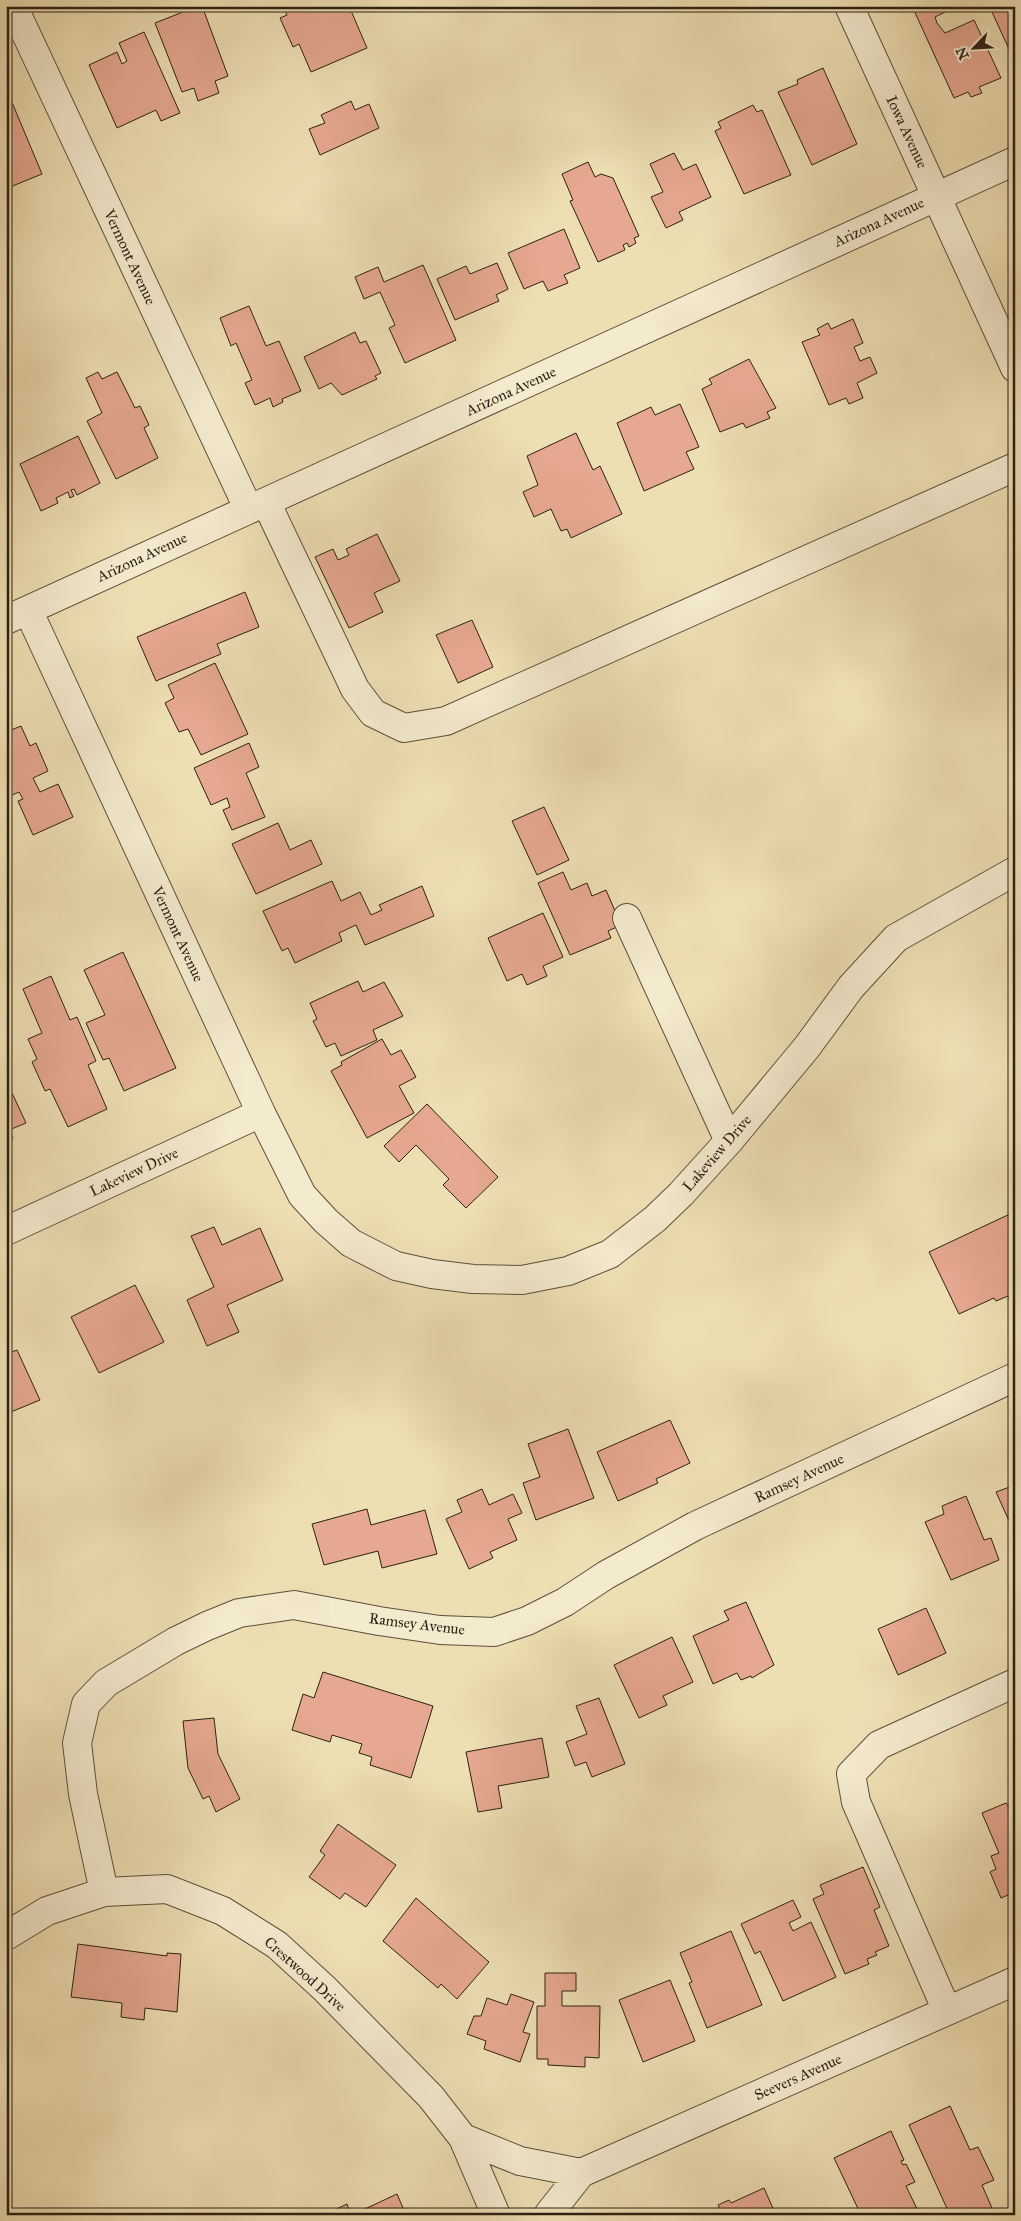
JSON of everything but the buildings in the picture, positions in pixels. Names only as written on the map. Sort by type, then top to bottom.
[{"type":"street","name":"Vermont Avenue","points":[[13,6],[257,505],[355,689],[373,713],[404,728],[446,721],[1015,467]]},
{"type":"street","name":"Iowa Avenue","points":[[849,6],[1015,368]]},
{"type":"street","name":"Arizona Avenue","points":[[17,615],[1015,161]]},
{"type":"street","name":"Vermont Avenue","points":[[17,615],[302,1195],[326,1221],[351,1243]]},
{"type":"street","name":"Lakeview Drive","points":[[351,1243],[396,1266],[432,1274],[473,1278],[522,1280],[568,1271],[610,1254],[656,1219],[729,1141],[807,1046],[851,987],[896,938],[1015,871]]},
{"type":"street","points":[[627,918],[729,1141]]},
{"type":"street","name":"Lakeview Drive","points":[[6,1231],[261,1112]]},
{"type":"street","name":"Ramsey Avenue","points":[[104,1892],[83,1794],[77,1743],[86,1704],[106,1683],[176,1641],[240,1613],[294,1605],[440,1630],[494,1632],[527,1620],[565,1602],[606,1575],[695,1526],[1015,1377]]},
{"type":"street","points":[[947,2011],[856,1802],[851,1774],[879,1745],[1015,1683]]},
{"type":"street","name":"Crestwood Drive","points":[[104,1892],[167,1889],[223,1911],[277,1945],[325,1989],[432,2097],[463,2138],[496,2215]]},
{"type":"street","points":[[6,1936],[47,1911],[104,1892]]},
{"type":"street","name":"Seevers Avenue","points":[[548,2215],[581,2173],[1015,1981]]},
{"type":"street","points":[[463,2138],[520,2161],[581,2173]]}]
